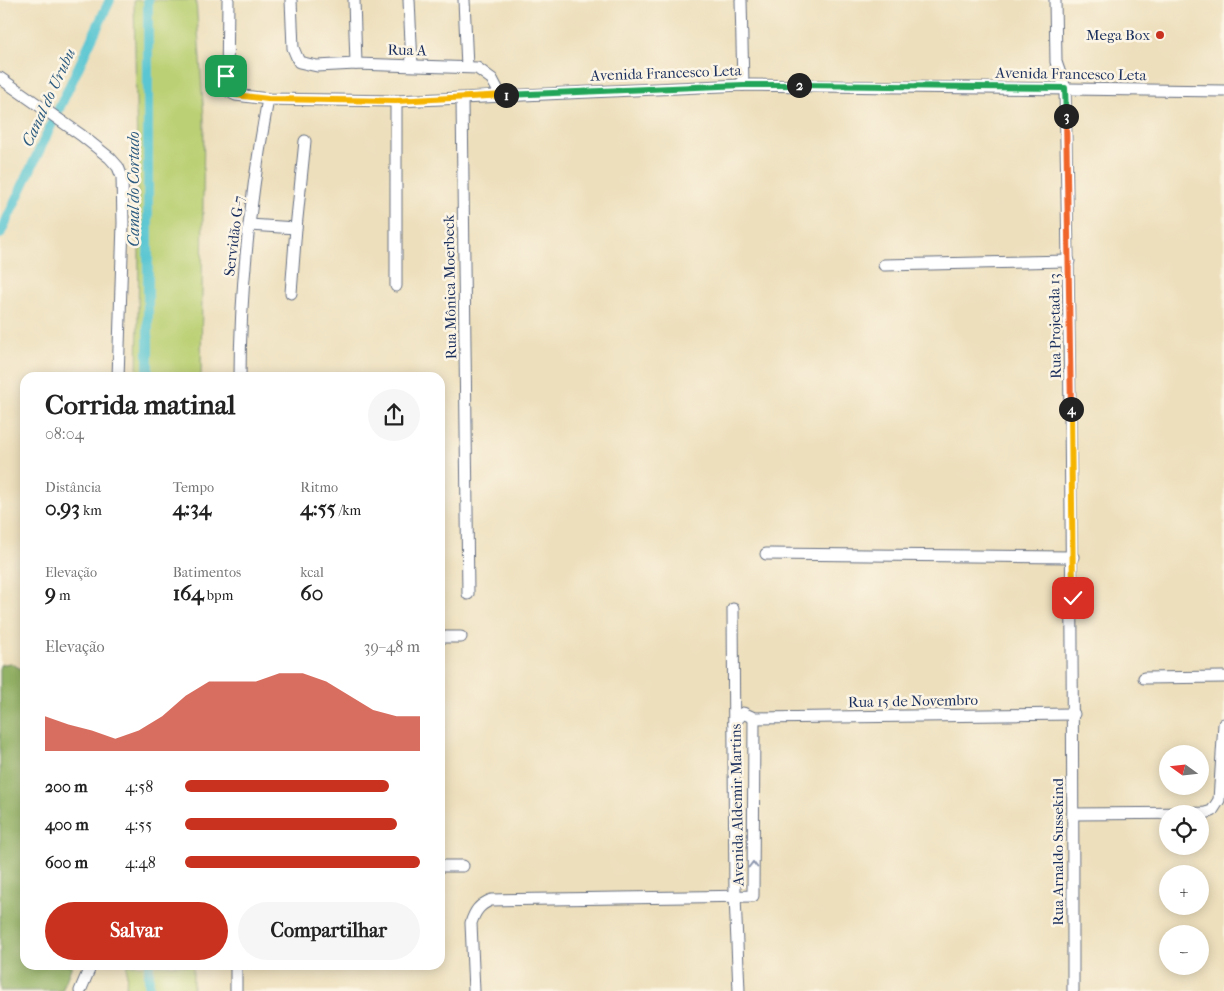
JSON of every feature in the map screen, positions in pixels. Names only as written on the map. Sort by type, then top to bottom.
[{"type":"street","name":"Avenida Francesco Leta","points":[[228,0],[226,76],[230,92],[236,95],[268,99],[396,101],[743,85],[1224,90]]},
{"type":"street","name":"Rua A","points":[[291,0],[293,48],[299,62],[317,66],[356,64],[467,67],[486,73],[492,79],[501,96]]},
{"type":"street","points":[[354,0],[356,64]]},
{"type":"street","points":[[409,0],[412,65]]},
{"type":"street","points":[[464,0],[467,67]]},
{"type":"street","points":[[741,0],[743,85]]},
{"type":"street","name":"Rua Projetada 13","points":[[1055,0],[1056,62],[1065,88],[1069,261],[1074,714]]},
{"type":"street","points":[[0,78],[81,135],[110,158],[118,167],[122,177],[123,223],[118,372]]},
{"type":"street","name":"Servidão G-7","points":[[240,372],[240,322],[250,225],[268,99]]},
{"type":"street","name":"Rua Mônica Moerbeck","points":[[462,99],[468,594]]},
{"type":"street","points":[[396,101],[396,286]]},
{"type":"street","points":[[291,293],[305,141]]},
{"type":"street","points":[[250,225],[296,228]]},
{"type":"street","points":[[884,266],[1069,261]]},
{"type":"street","points":[[766,554],[1072,556]]},
{"type":"street","name":"Avenida Aldemir Martins","points":[[733,609],[735,896],[739,991]]},
{"type":"street","points":[[445,637],[461,636]]},
{"type":"street","points":[[1144,678],[1224,677]]},
{"type":"street","name":"Avenida Aldemir Martins","points":[[734,722],[743,712],[754,718],[753,896],[735,896]]},
{"type":"street","name":"Rua 15 de Novembro","points":[[754,718],[1074,714]]},
{"type":"street","name":"Rua Arnaldo Sussekind","points":[[1073,991],[1074,714]]},
{"type":"street","points":[[1073,814],[1212,811],[1219,800],[1224,724]]},
{"type":"street","points":[[445,866],[463,866]]},
{"type":"street","points":[[474,991],[471,923],[474,912],[481,904],[491,900],[735,896]]},
{"type":"street","points":[[80,991],[89,970]]},
{"type":"street","points":[[236,970],[236,991]]},
{"type":"green space","points":[[134,0],[196,0],[204,118],[201,372],[137,372],[139,254]]},
{"type":"green space","points":[[10,663],[20,668],[20,970],[70,970],[62,991],[0,991],[0,665]]},
{"type":"green space","points":[[127,970],[193,970],[193,991],[126,991]]},
{"type":"waterway","name":"Canal do Urubu","points":[[0,234],[110,0]]},
{"type":"waterway","name":"Canal do Cortado","points":[[148,0],[148,372]]},
{"type":"waterway","name":"Canal do Cortado","points":[[149,970],[149,991]]},
{"type":"place","name":"Mega Box","points":[[1160,35]]},
{"type":"route","points":[[226,76],[230,92],[243,97],[396,101],[743,85],[1065,88],[1073,598]]}]
